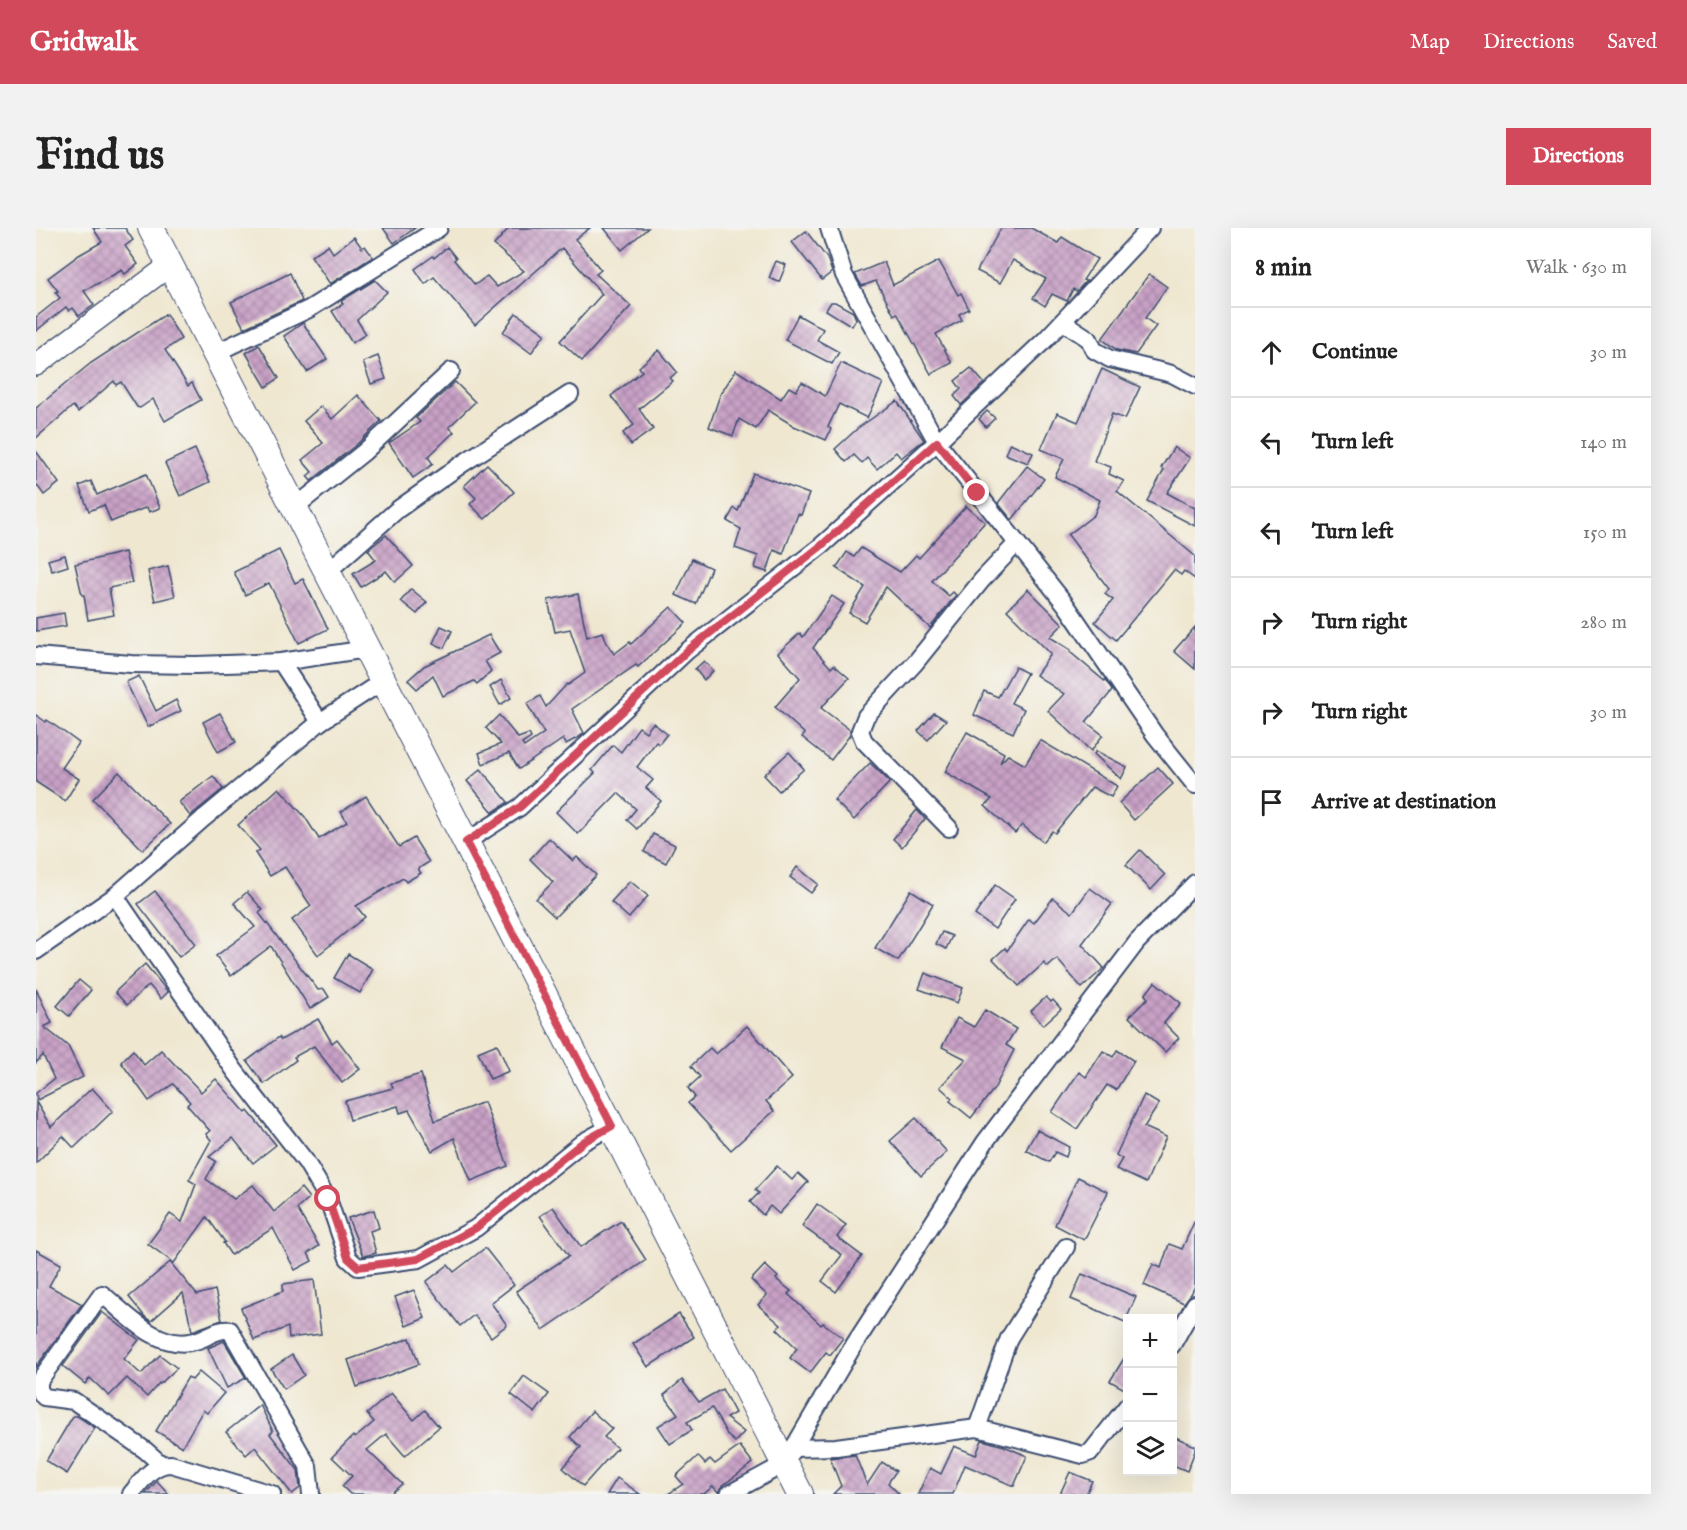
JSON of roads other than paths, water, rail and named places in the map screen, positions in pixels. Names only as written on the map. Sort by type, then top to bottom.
[{"type":"main road","points":[[154,229],[170,265],[294,508],[612,1126],[788,1456],[800,1494]]},
{"type":"street","points":[[215,353],[309,309],[439,228]]},
{"type":"street","points":[[829,228],[844,275],[937,442],[1066,605],[1155,735],[1195,785]]},
{"type":"street","points":[[466,842],[520,807],[687,651],[821,546],[937,442],[1063,322],[1150,228]]},
{"type":"street","points":[[36,365],[170,265]]},
{"type":"street","points":[[1063,322],[1089,339],[1094,350],[1110,359],[1172,374],[1195,386]]},
{"type":"street","points":[[294,508],[364,452],[451,371]]},
{"type":"street","points":[[327,572],[397,510],[462,464],[570,394]]},
{"type":"street","points":[[949,828],[864,741],[860,731],[866,716],[915,663],[982,580],[1017,543]]},
{"type":"street","points":[[36,656],[131,664],[281,662],[367,650]]},
{"type":"street","points":[[281,662],[320,722]]},
{"type":"street","points":[[36,951],[115,896],[204,818],[320,722],[383,681]]},
{"type":"street","points":[[788,1456],[852,1348],[985,1142],[1137,942],[1195,883]]},
{"type":"street","points":[[115,896],[235,1071],[306,1162],[328,1199],[348,1258],[358,1267],[418,1259],[476,1228],[583,1142],[612,1126]]},
{"type":"street","points":[[977,1428],[1009,1338],[1066,1247]]},
{"type":"street","points":[[161,1464],[145,1450],[74,1401],[44,1397],[39,1390],[39,1381],[102,1294],[161,1340],[180,1344],[196,1341],[222,1329],[230,1330],[308,1466],[311,1494]]},
{"type":"street","points":[[1177,1338],[1195,1305]]},
{"type":"street","points":[[729,1494],[788,1456],[836,1447],[977,1428],[1083,1455],[1091,1452],[1123,1411]]},
{"type":"street","points":[[131,1494],[148,1474],[161,1464],[171,1464],[272,1494]]}]
